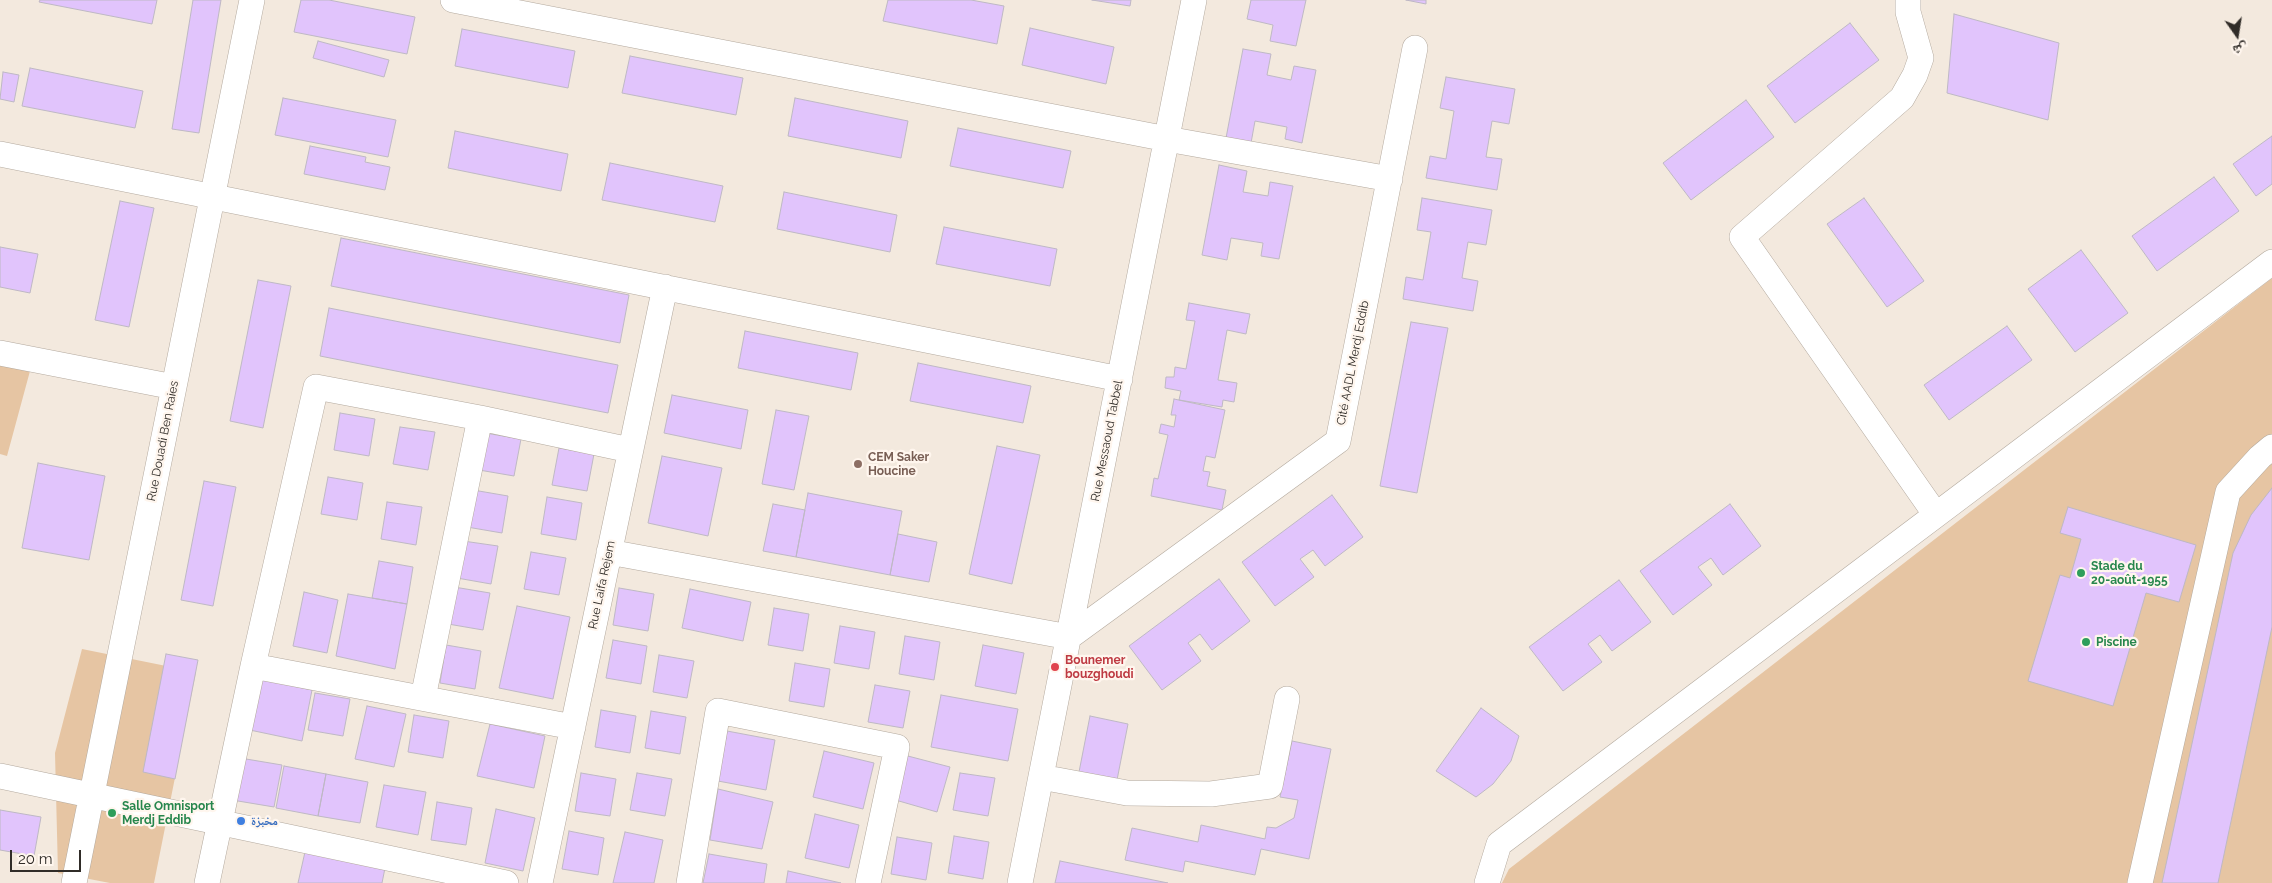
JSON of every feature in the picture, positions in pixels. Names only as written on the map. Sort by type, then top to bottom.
[{"type":"street","name":"Rue Douadi Ben Raies","points":[[74,883],[252,0]]},
{"type":"street","points":[[453,0],[1167,139],[1390,179]]},
{"type":"street","name":"Rue Messaoud Tabbel","points":[[1020,883],[1194,0]]},
{"type":"street","points":[[1908,0],[1908,12],[1921,58],[1902,98],[1742,237],[1936,514]]},
{"type":"street","name":"Cité AADL Merdj Eddib","points":[[1069,637],[1338,441],[1415,48]]},
{"type":"street","points":[[0,154],[1120,379]]},
{"type":"street","points":[[1487,883],[1499,844],[2272,262]]},
{"type":"street","name":"Rue Laifa Rejem","points":[[540,883],[665,287]]},
{"type":"street","points":[[0,353],[174,387]]},
{"type":"street","points":[[207,883],[253,666],[316,388],[480,418],[630,450]]},
{"type":"street","points":[[423,698],[480,418]]},
{"type":"street","points":[[2140,883],[2228,492],[2260,456],[2272,447]]},
{"type":"street","points":[[609,552],[1069,637]]},
{"type":"street","points":[[253,666],[572,727]]},
{"type":"street","points":[[1041,776],[1127,793],[1211,794],[1270,786],[1287,698]]},
{"type":"street","points":[[689,883],[718,711],[897,747],[868,883]]},
{"type":"street","points":[[0,776],[506,883]]},
{"type":"shaded area","name":"Stade du 20-août-1955","points":[[2272,278],[2272,883],[1502,883],[1509,869]]},
{"type":"shaded area","points":[[0,364],[30,371],[7,456],[0,454]]},
{"type":"shaded area","name":"Salle Omnisport Merdj Eddib","points":[[82,649],[196,672],[154,883],[110,883],[58,873],[55,753]]},
{"type":"building","points":[[40,0],[157,0],[152,24],[39,2]]},
{"type":"building","points":[[193,0],[221,0],[199,133],[172,129]]},
{"type":"building","points":[[301,0],[329,0],[415,17],[407,54],[294,32]]},
{"type":"building","points":[[888,0],[971,0],[1004,6],[997,44],[883,21]]},
{"type":"building","points":[[1092,0],[1131,0],[1130,6]]},
{"type":"building","points":[[1251,0],[1306,0],[1296,46],[1270,41],[1273,25],[1247,19]]},
{"type":"building","points":[[1406,0],[1426,0],[1426,4]]},
{"type":"building","points":[[1954,14],[2059,43],[2048,120],[1947,93]]},
{"type":"building","points":[[1850,23],[1879,60],[1795,123],[1767,86]]},
{"type":"building","points":[[1030,28],[1114,47],[1106,84],[1022,65]]},
{"type":"building","points":[[462,29],[575,51],[568,88],[455,66]]},
{"type":"building","points":[[318,41],[389,60],[384,77],[313,58]]},
{"type":"building","points":[[1243,49],[1271,54],[1267,75],[1291,80],[1294,66],[1316,70],[1302,143],[1285,139],[1287,127],[1255,121],[1251,143],[1226,138]]},
{"type":"building","points":[[630,56],[743,78],[736,115],[622,93]]},
{"type":"building","points":[[30,68],[143,91],[135,128],[22,106]]},
{"type":"building","points":[[3,72],[19,75],[14,102],[0,99]]},
{"type":"building","points":[[1446,77],[1515,89],[1509,124],[1492,121],[1486,157],[1502,159],[1497,190],[1426,178],[1430,156],[1446,159],[1454,111],[1440,108]]},
{"type":"building","points":[[283,98],[396,120],[388,157],[275,135]]},
{"type":"building","points":[[795,98],[908,121],[901,158],[788,136]]},
{"type":"building","points":[[1746,100],[1774,137],[1691,200],[1663,163]]},
{"type":"building","points":[[958,128],[1071,151],[1063,188],[950,166]]},
{"type":"building","points":[[455,131],[568,154],[561,191],[448,168]]},
{"type":"building","points":[[2272,136],[2272,184],[2256,196],[2233,164]]},
{"type":"building","points":[[310,146],[366,157],[365,162],[390,167],[385,190],[304,174]]},
{"type":"building","points":[[610,163],[723,186],[715,222],[602,200]]},
{"type":"building","points":[[1219,165],[1247,171],[1243,192],[1268,196],[1270,182],[1293,186],[1279,259],[1261,256],[1263,243],[1231,238],[1227,260],[1202,255]]},
{"type":"building","points":[[2214,177],[2239,211],[2157,271],[2132,236]]},
{"type":"building","points":[[784,192],[897,215],[890,252],[777,229]]},
{"type":"building","points":[[1422,198],[1492,210],[1486,245],[1468,242],[1462,278],[1478,281],[1473,311],[1403,299],[1406,277],[1423,280],[1431,232],[1417,230]]},
{"type":"building","points":[[1864,198],[1924,281],[1887,307],[1827,224]]},
{"type":"building","points":[[120,201],[154,208],[129,327],[95,320]]},
{"type":"building","points":[[944,227],[1057,249],[1050,286],[936,264]]},
{"type":"building","points":[[341,238],[629,295],[620,343],[331,286]]},
{"type":"building","points":[[0,247],[38,254],[30,293],[0,287]]},
{"type":"building","points":[[2081,250],[2128,313],[2075,352],[2028,289]]},
{"type":"building","points":[[258,280],[291,286],[263,428],[230,421]]},
{"type":"building","points":[[1189,303],[1250,314],[1246,334],[1227,330],[1218,380],[1237,383],[1234,402],[1223,400],[1222,407],[1179,400],[1181,391],[1165,388],[1166,377],[1174,377],[1175,367],[1186,369],[1195,321],[1186,320]]},
{"type":"building","points":[[329,308],[618,365],[608,413],[320,356]]},
{"type":"building","points":[[1411,322],[1448,328],[1417,493],[1380,486]]},
{"type":"building","points":[[2007,326],[2032,360],[1949,420],[1924,385]]},
{"type":"building","points":[[745,331],[858,353],[851,390],[738,368]]},
{"type":"building","points":[[918,363],[1031,386],[1023,423],[910,401]]},
{"type":"building","points":[[672,395],[748,410],[741,449],[664,433]]},
{"type":"building","points":[[1174,399],[1225,410],[1215,458],[1206,456],[1203,471],[1210,472],[1207,486],[1226,490],[1222,510],[1151,496],[1154,478],[1158,479],[1168,435],[1159,433],[1161,424],[1174,427],[1176,415],[1171,415]]},
{"type":"building","points":[[776,410],[809,416],[794,490],[762,484]]},
{"type":"building","points":[[340,413],[375,419],[369,456],[334,450]]},
{"type":"building","points":[[400,427],[435,432],[428,470],[393,464]]},
{"type":"building","points":[[485,433],[521,439],[514,476],[479,470]]},
{"type":"building","points":[[997,446],[1040,455],[1012,584],[969,574]]},
{"type":"building","points":[[559,448],[594,454],[587,491],[552,485]]},
{"type":"building","points":[[662,456],[722,468],[708,536],[648,523]]},
{"type":"building","points":[[38,463],[105,476],[89,560],[22,548]]},
{"type":"building","points":[[328,477],[363,483],[357,520],[321,514]]},
{"type":"building","points":[[204,481],[236,487],[213,606],[181,600]]},
{"type":"building","points":[[2272,488],[2272,627],[2218,883],[2162,883],[2233,553],[2251,515]]},
{"type":"building","points":[[473,490],[508,496],[502,533],[467,527]]},
{"type":"building","points":[[808,493],[902,511],[890,575],[796,557]]},
{"type":"building","points":[[1332,495],[1363,537],[1325,566],[1313,550],[1300,559],[1314,577],[1275,606],[1242,562]]},
{"type":"building","points":[[547,497],[582,503],[576,540],[541,534]]},
{"type":"building","points":[[387,502],[422,507],[416,545],[381,539]]},
{"type":"building","points":[[773,504],[805,510],[796,557],[763,551]]},
{"type":"building","points":[[1730,504],[1761,546],[1723,575],[1711,558],[1698,567],[1712,585],[1673,615],[1640,571]]},
{"type":"building","name":"Piscine","points":[[2068,507],[2196,545],[2179,602],[2146,593],[2113,706],[2028,681],[2060,575],[2070,578],[2081,539],[2060,533]]},
{"type":"building","points":[[898,534],[937,542],[929,582],[890,575]]},
{"type":"building","points":[[463,541],[498,546],[491,584],[457,578]]},
{"type":"building","points":[[531,552],[566,558],[559,595],[524,589]]},
{"type":"building","points":[[379,561],[413,567],[407,604],[372,598]]},
{"type":"building","points":[[1219,579],[1250,621],[1212,650],[1200,634],[1188,643],[1201,661],[1162,690],[1129,646]]},
{"type":"building","points":[[1619,580],[1651,622],[1612,651],[1600,635],[1588,644],[1602,662],[1563,691],[1529,647]]},
{"type":"building","points":[[454,587],[490,593],[483,630],[448,624]]},
{"type":"building","points":[[619,588],[654,594],[648,631],[613,625]]},
{"type":"building","points":[[690,589],[751,602],[743,641],[682,628]]},
{"type":"building","points":[[304,592],[338,600],[327,653],[293,646]]},
{"type":"building","points":[[348,594],[407,604],[395,669],[336,656]]},
{"type":"building","points":[[517,606],[570,617],[553,699],[499,688]]},
{"type":"building","points":[[774,608],[809,614],[803,651],[768,645]]},
{"type":"building","points":[[840,626],[875,632],[869,669],[834,663]]},
{"type":"building","points":[[905,636],[940,642],[934,680],[899,674]]},
{"type":"building","points":[[613,640],[647,646],[641,684],[606,678]]},
{"type":"building","points":[[446,645],[481,651],[475,689],[440,683]]},
{"type":"building","points":[[983,645],[1024,653],[1016,694],[975,686]]},
{"type":"building","points":[[166,654],[198,660],[175,779],[143,772]]},
{"type":"building","points":[[659,655],[694,661],[687,698],[653,692]]},
{"type":"building","points":[[795,663],[830,669],[824,707],[789,701]]},
{"type":"building","points":[[258,678],[312,690],[302,741],[245,729]]},
{"type":"building","points":[[875,685],[910,691],[903,728],[868,722]]},
{"type":"building","points":[[315,693],[350,699],[343,736],[308,730]]},
{"type":"building","points":[[941,695],[1018,709],[1008,761],[931,747]]},
{"type":"building","points":[[367,706],[406,714],[394,767],[355,759]]},
{"type":"building","points":[[1481,708],[1519,736],[1511,761],[1493,784],[1476,797],[1436,771]]},
{"type":"building","points":[[601,710],[636,716],[630,753],[595,747]]},
{"type":"building","points":[[651,711],[686,717],[680,754],[645,748]]},
{"type":"building","points":[[414,715],[449,721],[443,758],[408,752]]},
{"type":"building","points":[[1090,716],[1128,724],[1117,780],[1079,772]]},
{"type":"building","points":[[490,724],[545,736],[534,788],[477,776]]},
{"type":"building","points":[[727,731],[775,740],[766,790],[718,781]]},
{"type":"building","points":[[1292,741],[1331,749],[1309,859],[1261,849],[1255,875],[1185,861],[1183,872],[1125,860],[1132,828],[1198,842],[1201,825],[1265,839],[1267,827],[1276,828],[1294,818],[1298,800],[1280,797]]},
{"type":"building","points":[[824,751],[874,763],[863,809],[813,797]]},
{"type":"building","points":[[904,755],[950,767],[937,812],[892,799]]},
{"type":"building","points":[[240,758],[282,765],[274,807],[232,800]]},
{"type":"building","points":[[284,766],[326,774],[318,816],[276,808]]},
{"type":"building","points":[[581,773],[616,779],[610,816],[575,811]]},
{"type":"building","points":[[637,773],[672,779],[665,816],[630,810]]},
{"type":"building","points":[[960,773],[995,778],[988,816],[953,810]]},
{"type":"building","points":[[326,774],[368,782],[360,823],[318,816]]},
{"type":"building","points":[[384,785],[426,792],[418,835],[376,827]]},
{"type":"building","points":[[718,789],[773,802],[762,849],[710,840]]},
{"type":"building","points":[[437,802],[472,808],[466,845],[431,840]]},
{"type":"building","points":[[496,809],[535,818],[523,871],[485,863]]},
{"type":"building","points":[[0,810],[41,817],[34,856],[0,850]]},
{"type":"building","points":[[815,814],[859,825],[849,868],[805,858]]},
{"type":"building","points":[[569,831],[604,838],[598,875],[562,869]]},
{"type":"building","points":[[625,832],[663,840],[654,883],[613,883]]},
{"type":"building","points":[[954,836],[989,842],[983,879],[948,873]]},
{"type":"building","points":[[897,837],[932,843],[926,880],[891,874]]},
{"type":"building","points":[[305,852],[385,868],[382,883],[298,883]]},
{"type":"building","points":[[709,854],[767,864],[764,883],[703,883]]},
{"type":"building","points":[[1060,861],[1168,883],[1055,883]]},
{"type":"building","points":[[788,871],[841,883],[786,883]]},
{"type":"place","name":"CEM Saker Houcine","points":[[858,464]]},
{"type":"place","name":"Stade du 20-août-1955","points":[[2081,573]]},
{"type":"place","name":"Piscine","points":[[2086,642]]},
{"type":"place","name":"Bounemer bouzghoudi","points":[[1055,667]]},
{"type":"place","name":"Salle Omnisport Merdj Eddib","points":[[112,813]]},
{"type":"place","name":"مخبزة","points":[[241,821]]}]
